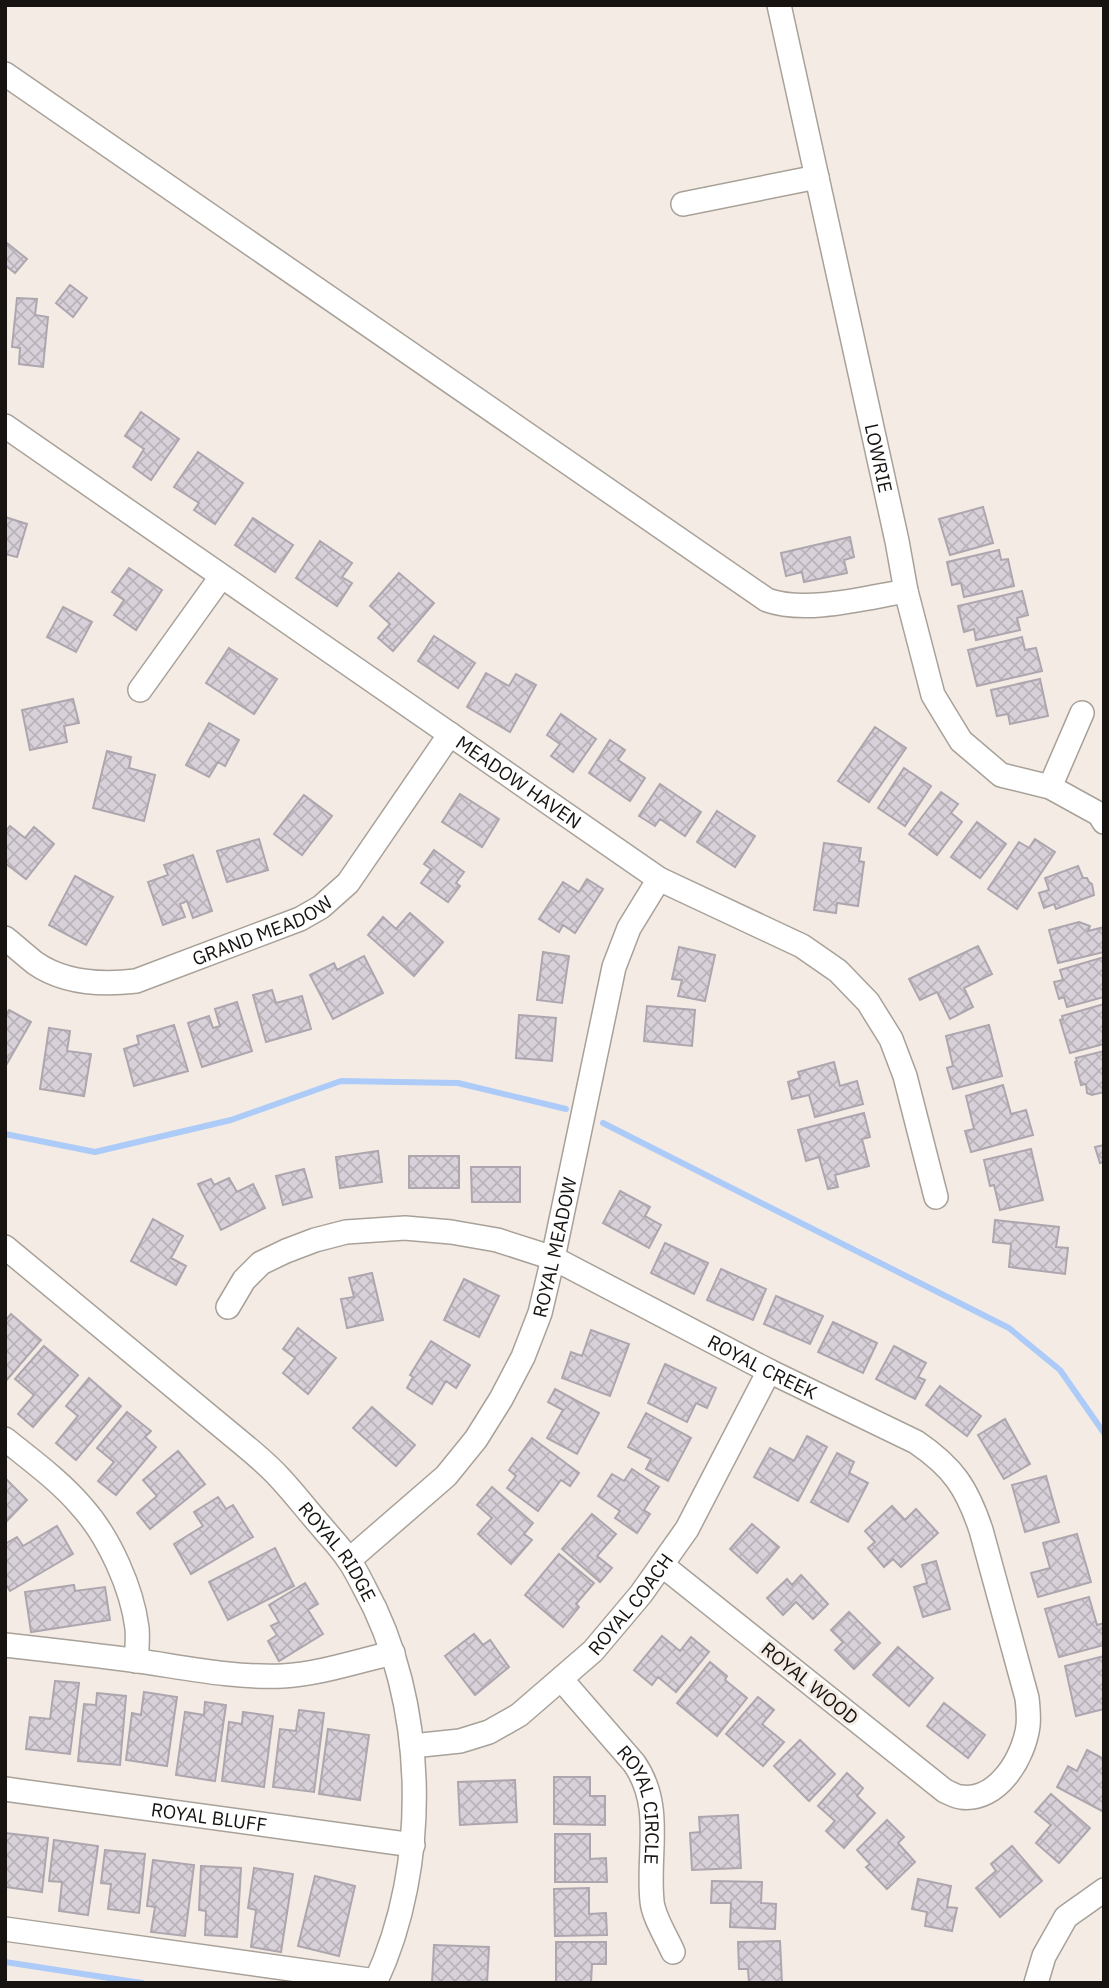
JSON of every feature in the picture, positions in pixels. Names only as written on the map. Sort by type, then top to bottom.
[{"type":"street","name":"LOWRIE","points":[[779,5],[906,591],[933,695],[961,741],[1001,775],[1049,787],[1099,814],[1104,822]]},
{"type":"street","points":[[5,74],[767,600],[780,605],[799,607],[906,591]]},
{"type":"street","points":[[682,204],[817,177]]},
{"type":"street","name":"MEADOW HAVEN","points":[[5,426],[659,879],[802,946],[838,971],[854,986],[881,1020],[900,1059],[936,1197]]},
{"type":"street","points":[[140,690],[221,577]]},
{"type":"street","points":[[1049,787],[1082,713]]},
{"type":"street","name":"GRAND MEADOW","points":[[5,938],[46,969],[83,982],[110,984],[136,981],[300,919],[321,907],[348,883],[450,734]]},
{"type":"street","name":"ROYAL MEADOW","points":[[349,1560],[446,1476],[476,1439],[523,1357],[540,1312],[553,1258],[614,967],[629,928],[659,879]]},
{"type":"street","name":"ROYAL CREEK","points":[[228,1307],[244,1280],[261,1263],[315,1240],[345,1232],[405,1228],[497,1240],[553,1258],[769,1371],[925,1448],[951,1471],[973,1507],[1027,1698],[1028,1724],[1025,1742],[1015,1763],[997,1786],[981,1795],[961,1797]]},
{"type":"street","name":"ROYAL RIDGE","points":[[5,1247],[279,1477],[349,1560],[377,1610],[393,1653],[412,1746],[414,1791],[413,1845],[408,1880],[385,1962],[376,1982]]},
{"type":"street","name":"ROYAL COACH","points":[[412,1746],[460,1741],[489,1732],[519,1715],[593,1651],[641,1594],[687,1529],[769,1371]]},
{"type":"street","points":[[5,1439],[59,1483],[83,1507],[102,1535],[122,1573],[132,1606],[137,1630],[136,1661]]},
{"type":"street","name":"ROYAL WOOD","points":[[662,1565],[945,1791],[961,1797]]},
{"type":"street","points":[[5,1645],[226,1674],[284,1676],[393,1653]]},
{"type":"street","name":"ROYAL CIRCLE","points":[[561,1679],[643,1776],[652,1813],[652,1904],[673,1952]]},
{"type":"street","name":"ROYAL BLUFF","points":[[5,1789],[413,1845]]},
{"type":"street","points":[[1036,1983],[1044,1956],[1066,1917],[1104,1890]]},
{"type":"street","points":[[5,1929],[376,1982]]},
{"type":"building","points":[[7,243],[27,259],[15,273],[5,265]]},
{"type":"building","points":[[70,285],[87,298],[73,317],[56,303]]},
{"type":"building","points":[[17,298],[37,299],[35,315],[48,317],[43,367],[19,364],[20,348],[12,347]]},
{"type":"building","points":[[141,412],[179,439],[151,480],[133,467],[144,449],[125,436]]},
{"type":"building","points":[[198,452],[243,483],[215,524],[194,510],[199,503],[174,487]]},
{"type":"building","points":[[983,507],[993,543],[950,555],[939,519]]},
{"type":"building","points":[[5,517],[27,524],[17,557],[5,554]]},
{"type":"building","points":[[253,518],[293,545],[275,572],[235,545]]},
{"type":"building","points":[[850,537],[854,557],[844,560],[847,573],[804,582],[802,572],[786,576],[781,553]]},
{"type":"building","points":[[320,541],[352,563],[342,577],[352,583],[337,606],[296,578]]},
{"type":"building","points":[[999,550],[1001,560],[1008,559],[1014,586],[964,597],[961,583],[952,585],[947,562]]},
{"type":"building","points":[[129,568],[162,590],[136,630],[114,615],[124,600],[112,592]]},
{"type":"building","points":[[399,573],[434,603],[393,651],[378,638],[390,624],[370,606]]},
{"type":"building","points":[[1022,591],[1028,615],[1017,618],[1020,630],[976,640],[974,629],[964,632],[958,606]]},
{"type":"building","points":[[63,607],[92,622],[76,652],[47,637]]},
{"type":"building","points":[[434,636],[475,663],[458,688],[418,661]]},
{"type":"building","points":[[1022,637],[1025,650],[1036,648],[1042,671],[977,686],[968,650]]},
{"type":"building","points":[[229,648],[277,679],[254,714],[206,683]]},
{"type":"building","points":[[486,673],[509,686],[516,674],[536,685],[510,732],[467,707]]},
{"type":"building","points":[[1040,679],[1048,716],[1010,724],[1008,714],[997,716],[991,690]]},
{"type":"building","points":[[73,699],[79,723],[64,726],[67,742],[30,750],[22,710]]},
{"type":"building","points":[[561,714],[596,739],[573,772],[551,756],[560,744],[547,735]]},
{"type":"building","points":[[209,723],[239,740],[225,766],[218,762],[209,777],[186,765]]},
{"type":"building","points":[[875,727],[906,748],[869,802],[838,781]]},
{"type":"building","points":[[610,740],[625,750],[618,760],[645,778],[630,801],[589,773]]},
{"type":"building","points":[[107,751],[131,757],[129,768],[155,775],[144,821],[93,808]]},
{"type":"building","points":[[904,768],[931,786],[905,826],[878,808]]},
{"type":"building","points":[[660,784],[701,812],[685,836],[660,819],[655,826],[639,816]]},
{"type":"building","points":[[941,792],[958,804],[951,813],[962,822],[937,855],[909,834]]},
{"type":"building","points":[[460,794],[499,819],[482,847],[442,822]]},
{"type":"building","points":[[304,795],[332,816],[302,855],[274,834]]},
{"type":"building","points":[[717,811],[755,836],[735,867],[697,842]]},
{"type":"building","points":[[977,822],[1006,844],[980,878],[951,857]]},
{"type":"building","points":[[10,826],[25,838],[34,827],[54,844],[26,879],[5,863],[5,832]]},
{"type":"building","points":[[259,839],[268,870],[227,882],[217,851]]},
{"type":"building","points":[[1035,839],[1055,852],[1017,909],[988,889],[1019,842],[1029,848]]},
{"type":"building","points":[[824,843],[861,848],[859,861],[864,862],[858,906],[837,903],[836,913],[814,910]]},
{"type":"building","points":[[434,850],[464,872],[456,883],[460,886],[448,902],[421,883],[431,869],[424,864]]},
{"type":"building","points":[[193,855],[212,911],[193,918],[187,901],[180,904],[185,917],[163,925],[148,882],[168,875],[164,865]]},
{"type":"building","points":[[1078,866],[1083,878],[1087,878],[1092,884],[1094,895],[1056,909],[1054,904],[1044,908],[1039,893],[1049,890],[1045,878]]},
{"type":"building","points":[[75,876],[113,897],[86,945],[49,925]]},
{"type":"building","points":[[587,879],[603,889],[575,933],[563,925],[559,932],[539,919],[563,882],[579,892]]},
{"type":"building","points":[[410,913],[443,942],[414,976],[368,935],[383,917],[396,929]]},
{"type":"building","points":[[1079,922],[1090,926],[1088,931],[1104,927],[1104,952],[1058,963],[1049,930]]},
{"type":"building","points":[[978,946],[992,974],[964,988],[973,1007],[950,1019],[937,992],[920,1000],[909,979]]},
{"type":"building","points":[[679,947],[715,955],[705,1001],[678,996],[682,980],[672,979]]},
{"type":"building","points":[[543,952],[569,956],[562,1003],[537,1000]]},
{"type":"building","points":[[364,956],[383,993],[333,1019],[310,975],[334,963],[337,970]]},
{"type":"building","points":[[1104,957],[1104,997],[1067,1007],[1064,997],[1059,999],[1054,982],[1063,980],[1060,970]]},
{"type":"building","points":[[272,990],[276,1003],[302,996],[311,1029],[266,1042],[253,995]]},
{"type":"building","points":[[237,1002],[252,1051],[202,1067],[188,1023],[209,1016],[213,1028],[220,1026],[215,1009]]},
{"type":"building","points":[[1104,1004],[1104,1044],[1070,1053],[1060,1020],[1063,1019],[1062,1016]]},
{"type":"building","points":[[647,1006],[695,1010],[692,1046],[644,1041]]},
{"type":"building","points":[[9,1010],[31,1022],[5,1067],[5,1017]]},
{"type":"building","points":[[519,1015],[556,1018],[552,1061],[516,1058]]},
{"type":"building","points":[[174,1025],[188,1071],[134,1086],[124,1049],[139,1044],[137,1036]]},
{"type":"building","points":[[989,1025],[1002,1076],[953,1089],[947,1068],[953,1066],[946,1036]]},
{"type":"building","points":[[49,1028],[70,1031],[67,1051],[91,1054],[84,1096],[40,1089]]},
{"type":"building","points":[[1104,1051],[1104,1092],[1092,1095],[1087,1093],[1086,1084],[1081,1085],[1076,1058]]},
{"type":"building","points":[[834,1062],[840,1086],[857,1081],[863,1104],[815,1117],[809,1095],[792,1099],[788,1082],[800,1078],[798,1072]]},
{"type":"building","points":[[1003,1085],[1011,1114],[1026,1110],[1033,1135],[971,1152],[965,1131],[974,1129],[966,1096]]},
{"type":"building","points":[[864,1113],[870,1137],[862,1139],[869,1166],[835,1175],[838,1187],[828,1189],[819,1157],[806,1161],[798,1130]]},
{"type":"building","points":[[1104,1145],[1104,1162],[1100,1163],[1095,1147]]},
{"type":"building","points":[[1031,1149],[1043,1200],[1000,1210],[994,1185],[990,1186],[984,1160]]},
{"type":"building","points":[[378,1151],[382,1182],[340,1188],[336,1157]]},
{"type":"building","points":[[409,1156],[459,1156],[459,1188],[409,1188]]},
{"type":"building","points":[[471,1167],[520,1167],[520,1202],[472,1202]]},
{"type":"building","points":[[304,1169],[312,1197],[283,1205],[276,1176]]},
{"type":"building","points":[[229,1178],[237,1192],[253,1184],[265,1208],[221,1230],[198,1184],[211,1179],[214,1185]]},
{"type":"building","points":[[620,1191],[650,1207],[645,1216],[661,1225],[649,1248],[603,1223]]},
{"type":"building","points":[[153,1219],[183,1236],[171,1258],[186,1266],[176,1285],[131,1261]]},
{"type":"building","points":[[995,1220],[1059,1227],[1056,1247],[1068,1248],[1065,1274],[1009,1267],[1011,1244],[993,1242]]},
{"type":"building","points":[[665,1243],[708,1263],[694,1294],[651,1273]]},
{"type":"building","points":[[721,1269],[766,1289],[753,1320],[707,1300]]},
{"type":"building","points":[[372,1273],[383,1320],[347,1328],[341,1299],[354,1297],[349,1278]]},
{"type":"building","points":[[464,1279],[499,1296],[479,1337],[444,1320]]},
{"type":"building","points":[[776,1296],[823,1316],[810,1344],[764,1324]]},
{"type":"building","points":[[11,1314],[41,1340],[5,1382],[5,1321]]},
{"type":"building","points":[[833,1322],[877,1343],[863,1373],[818,1352]]},
{"type":"building","points":[[298,1328],[336,1358],[308,1394],[283,1373],[295,1358],[283,1349]]},
{"type":"building","points":[[591,1330],[629,1344],[610,1396],[562,1378],[571,1352],[582,1356]]},
{"type":"building","points":[[431,1341],[470,1365],[456,1388],[446,1381],[432,1404],[407,1388],[413,1377],[410,1375]]},
{"type":"building","points":[[44,1346],[78,1375],[33,1427],[18,1414],[34,1395],[15,1379]]},
{"type":"building","points":[[894,1346],[926,1363],[918,1377],[925,1380],[915,1399],[876,1379]]},
{"type":"building","points":[[665,1364],[716,1388],[707,1408],[696,1403],[687,1422],[648,1403]]},
{"type":"building","points":[[89,1378],[121,1406],[76,1460],[56,1443],[78,1416],[66,1406]]},
{"type":"building","points":[[940,1386],[981,1416],[967,1436],[926,1405]]},
{"type":"building","points":[[555,1389],[599,1413],[577,1454],[547,1438],[563,1410],[548,1402]]},
{"type":"building","points":[[372,1407],[415,1445],[396,1466],[353,1428]]},
{"type":"building","points":[[127,1412],[151,1431],[145,1437],[156,1447],[116,1495],[98,1481],[114,1462],[97,1448]]},
{"type":"building","points":[[646,1413],[691,1438],[668,1481],[646,1469],[651,1459],[628,1447]]},
{"type":"building","points":[[1005,1419],[1030,1464],[1004,1479],[978,1435]]},
{"type":"building","points":[[807,1436],[827,1447],[798,1501],[754,1477],[770,1448],[794,1461]]},
{"type":"building","points":[[532,1438],[579,1473],[570,1486],[561,1480],[538,1511],[507,1488],[516,1476],[509,1470]]},
{"type":"building","points":[[178,1451],[205,1484],[150,1529],[137,1513],[157,1496],[143,1480]]},
{"type":"building","points":[[837,1453],[854,1462],[849,1473],[868,1483],[848,1522],[811,1502]]},
{"type":"building","points":[[632,1469],[659,1487],[644,1510],[650,1514],[637,1533],[615,1518],[620,1511],[598,1496],[612,1474],[624,1481]]},
{"type":"building","points":[[1046,1476],[1059,1522],[1025,1532],[1012,1485]]},
{"type":"building","points":[[5,1478],[27,1500],[5,1523]]},
{"type":"building","points":[[492,1487],[533,1523],[524,1534],[532,1540],[511,1564],[478,1534],[492,1518],[477,1505]]},
{"type":"building","points":[[218,1497],[226,1509],[233,1505],[253,1537],[191,1574],[174,1544],[203,1526],[194,1512]]},
{"type":"building","points":[[892,1506],[905,1520],[916,1509],[938,1533],[901,1567],[893,1559],[884,1567],[868,1548],[875,1542],[865,1531]]},
{"type":"building","points":[[592,1514],[616,1534],[597,1556],[612,1568],[600,1582],[562,1549]]},
{"type":"building","points":[[752,1524],[779,1547],[757,1573],[730,1549]]},
{"type":"building","points":[[57,1526],[73,1554],[10,1591],[5,1583],[5,1544],[17,1537],[23,1546]]},
{"type":"building","points":[[1077,1534],[1091,1582],[1038,1597],[1031,1573],[1050,1568],[1043,1543]]},
{"type":"building","points":[[275,1548],[294,1586],[228,1620],[209,1582]]},
{"type":"building","points":[[559,1554],[594,1583],[576,1604],[579,1607],[563,1627],[525,1595]]},
{"type":"building","points":[[936,1561],[950,1609],[923,1617],[914,1587],[927,1583],[922,1565]]},
{"type":"building","points":[[801,1575],[828,1604],[813,1619],[796,1602],[783,1615],[767,1598],[787,1579],[792,1585]]},
{"type":"building","points":[[305,1583],[318,1604],[308,1610],[323,1634],[279,1661],[268,1641],[277,1635],[271,1626],[279,1622],[269,1605]]},
{"type":"building","points":[[74,1585],[75,1591],[105,1587],[110,1620],[31,1632],[25,1592]]},
{"type":"building","points":[[1089,1597],[1097,1625],[1104,1623],[1104,1645],[1059,1657],[1045,1609]]},
{"type":"building","points":[[849,1612],[880,1643],[854,1669],[835,1650],[843,1642],[831,1630]]},
{"type":"building","points":[[474,1634],[483,1645],[490,1640],[509,1667],[475,1695],[445,1656]]},
{"type":"building","points":[[662,1636],[680,1651],[691,1637],[709,1652],[676,1692],[658,1677],[652,1685],[634,1670]]},
{"type":"building","points":[[898,1647],[933,1678],[909,1706],[873,1675]]},
{"type":"building","points":[[1104,1656],[1104,1709],[1076,1716],[1065,1666]]},
{"type":"building","points":[[710,1662],[727,1676],[725,1680],[747,1698],[717,1736],[677,1703]]},
{"type":"building","points":[[55,1681],[79,1683],[70,1754],[26,1749],[30,1717],[50,1719]]},
{"type":"building","points":[[144,1692],[177,1697],[167,1766],[126,1760],[132,1713],[141,1715]]},
{"type":"building","points":[[97,1693],[126,1696],[120,1765],[78,1761],[84,1704],[96,1705]]},
{"type":"building","points":[[758,1697],[774,1710],[762,1724],[784,1742],[763,1766],[726,1734]]},
{"type":"building","points":[[205,1702],[226,1705],[215,1781],[176,1775],[185,1712],[204,1715]]},
{"type":"building","points":[[944,1703],[985,1735],[968,1758],[927,1726]]},
{"type":"building","points":[[299,1710],[324,1713],[314,1792],[273,1787],[280,1729],[296,1731]]},
{"type":"building","points":[[243,1712],[273,1716],[264,1787],[222,1781],[229,1722],[242,1724]]},
{"type":"building","points":[[328,1729],[369,1735],[360,1800],[319,1794]]},
{"type":"building","points":[[800,1740],[835,1774],[809,1801],[774,1766]]},
{"type":"building","points":[[1087,1750],[1104,1759],[1104,1812],[1057,1787],[1068,1766],[1077,1771]]},
{"type":"building","points":[[847,1773],[863,1788],[857,1796],[875,1813],[844,1848],[826,1831],[835,1821],[818,1806]]},
{"type":"building","points":[[554,1777],[590,1777],[590,1796],[605,1796],[605,1825],[554,1824]]},
{"type":"building","points":[[515,1780],[517,1822],[460,1825],[458,1782]]},
{"type":"building","points":[[1051,1794],[1090,1828],[1059,1863],[1036,1843],[1051,1825],[1035,1812]]},
{"type":"building","points":[[738,1815],[741,1868],[692,1870],[690,1833],[700,1832],[699,1817]]},
{"type":"building","points":[[887,1820],[904,1837],[898,1843],[915,1862],[887,1889],[866,1867],[870,1864],[857,1850]]},
{"type":"building","points":[[5,1833],[48,1838],[42,1892],[5,1887]]},
{"type":"building","points":[[555,1834],[590,1834],[590,1859],[606,1858],[607,1882],[555,1882]]},
{"type":"building","points":[[54,1840],[98,1846],[88,1915],[59,1911],[62,1882],[49,1881]]},
{"type":"building","points":[[1012,1846],[1042,1881],[1000,1917],[976,1888],[996,1871],[991,1864]]},
{"type":"building","points":[[105,1850],[145,1854],[139,1913],[108,1909],[111,1884],[101,1883]]},
{"type":"building","points":[[153,1860],[194,1865],[185,1936],[151,1932],[155,1907],[147,1906]]},
{"type":"building","points":[[201,1866],[241,1868],[237,1937],[205,1935],[206,1911],[199,1910]]},
{"type":"building","points":[[254,1868],[293,1874],[281,1952],[251,1947],[256,1910],[248,1908]]},
{"type":"building","points":[[315,1876],[355,1886],[339,1956],[298,1946]]},
{"type":"building","points":[[918,1879],[951,1886],[947,1907],[957,1908],[952,1931],[925,1926],[927,1912],[912,1909]]},
{"type":"building","points":[[712,1881],[762,1882],[761,1903],[776,1904],[775,1929],[730,1927],[731,1903],[711,1903]]},
{"type":"building","points":[[589,1888],[589,1914],[606,1913],[607,1935],[555,1936],[554,1889]]},
{"type":"building","points":[[780,1941],[782,1983],[749,1983],[748,1969],[739,1969],[738,1942]]},
{"type":"building","points":[[556,1942],[606,1942],[606,1964],[592,1964],[591,1983],[556,1983]]},
{"type":"building","points":[[434,1945],[489,1947],[487,1983],[432,1983]]},
{"type":"waterway","points":[[5,1134],[95,1152],[231,1120],[341,1081],[458,1083],[566,1109]]},
{"type":"waterway","points":[[603,1123],[1009,1328],[1060,1370],[1104,1433]]},
{"type":"waterway","points":[[5,1962],[142,1983]]}]
